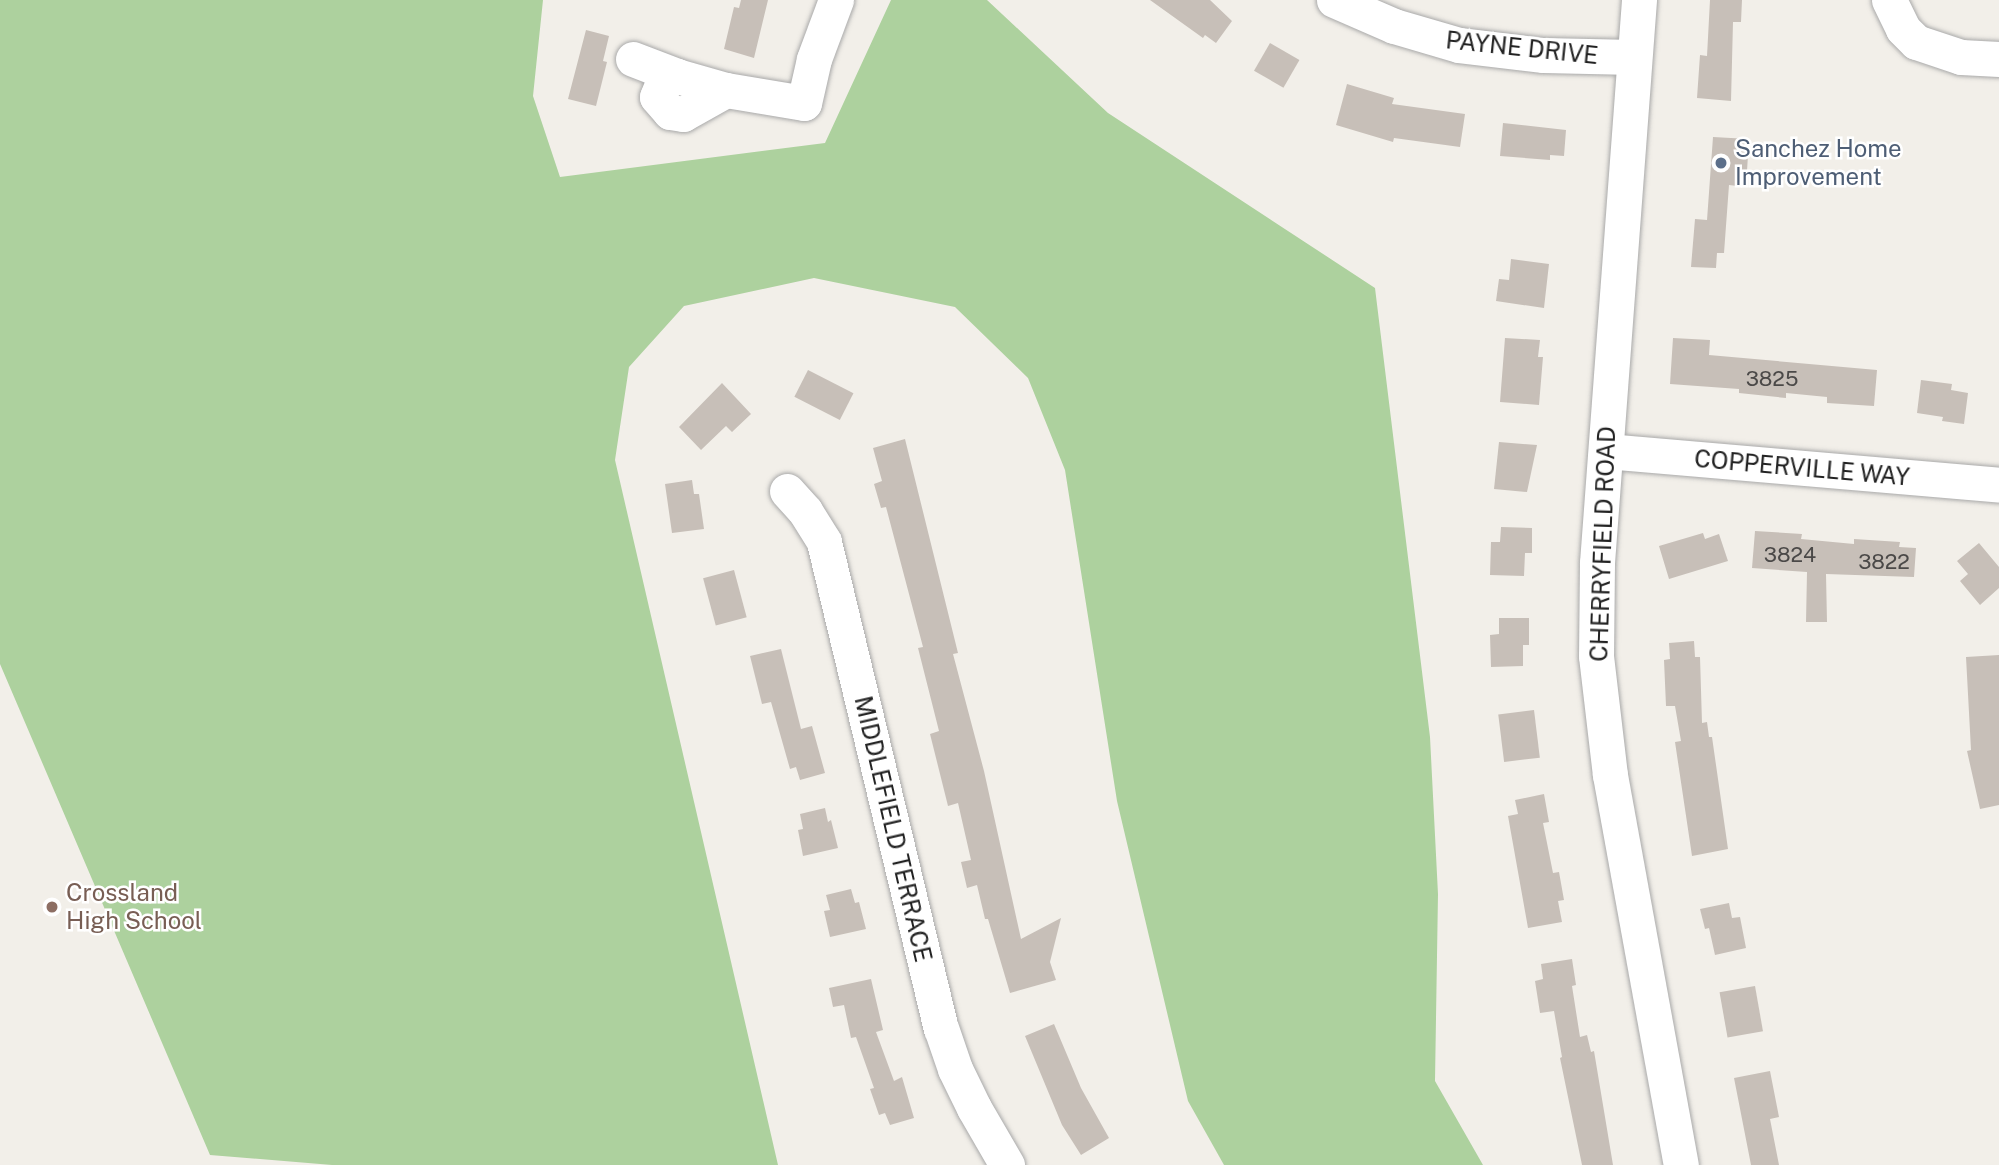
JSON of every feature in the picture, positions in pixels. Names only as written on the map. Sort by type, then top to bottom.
[{"type":"street","points":[[633,59],[677,76],[663,82],[657,96],[670,112],[683,114],[726,90],[804,103],[814,59],[836,0]]},
{"type":"street","name":"PAYNE DRIVE","points":[[1335,0],[1394,26],[1459,45],[1543,55],[1634,57]]},
{"type":"street","name":"CHERRYFIELD ROAD","points":[[1639,0],[1597,563],[1595,656],[1603,729],[1681,1165]]},
{"type":"street","points":[[1889,0],[1903,29],[1916,42],[1961,57],[1999,60]]},
{"type":"street","name":"COPPERVILLE WAY","points":[[1606,451],[1999,485]]},
{"type":"street","name":"MIDDLEFIELD TERRACE","points":[[788,491],[805,511],[824,542],[941,1028],[955,1069],[1007,1165]]},
{"type":"green space","points":[[0,0],[543,0],[533,96],[560,177],[825,143],[891,0],[987,0],[1108,113],[1375,288],[1430,737],[1438,894],[1435,1081],[1483,1165],[1224,1165],[1188,1101],[1117,801],[1065,470],[1028,378],[955,307],[814,278],[684,306],[629,367],[615,460],[778,1165],[332,1165],[210,1155],[0,664]]},
{"type":"building","points":[[741,0],[768,0],[754,58],[724,49],[734,7],[739,8]]},
{"type":"building","points":[[1150,0],[1210,0],[1232,21],[1216,43],[1205,35],[1203,38]]},
{"type":"building","points":[[1710,0],[1742,0],[1741,22],[1733,22],[1731,101],[1697,98],[1700,55],[1707,56]]},
{"type":"building","points":[[586,30],[609,36],[603,61],[607,62],[596,106],[568,99]]},
{"type":"building","points":[[1270,43],[1299,60],[1283,88],[1254,71]]},
{"type":"building","points":[[1347,84],[1394,98],[1392,104],[1465,114],[1460,147],[1394,138],[1393,142],[1336,125]]},
{"type":"building","points":[[1503,123],[1566,130],[1564,156],[1550,155],[1550,160],[1500,156]]},
{"type":"building","points":[[1713,137],[1749,139],[1746,187],[1729,185],[1724,253],[1717,253],[1716,268],[1691,267],[1695,219],[1707,220]]},
{"type":"building","points":[[1511,259],[1549,264],[1544,308],[1496,301],[1499,279],[1509,280]]},
{"type":"building","points":[[1505,338],[1540,340],[1538,357],[1543,357],[1539,405],[1500,402]]},
{"type":"building","points":[[1673,338],[1710,340],[1709,355],[1877,370],[1874,406],[1827,403],[1827,397],[1786,393],[1786,398],[1739,393],[1739,389],[1670,384]]},
{"type":"building","points":[[808,370],[853,393],[840,420],[794,397]]},
{"type":"building","points":[[1921,380],[1952,384],[1951,390],[1968,393],[1964,424],[1917,413]]},
{"type":"building","points":[[722,383],[751,414],[732,432],[726,426],[701,450],[679,427]]},
{"type":"building","points":[[905,439],[958,653],[953,654],[984,771],[1021,939],[1061,918],[1050,962],[1056,980],[1010,993],[988,919],[985,919],[977,885],[967,888],[961,862],[971,860],[958,803],[948,806],[930,734],[939,731],[918,648],[923,647],[886,507],[881,508],[874,484],[882,481],[873,448]]},
{"type":"building","points":[[1499,442],[1537,445],[1527,492],[1494,489]]},
{"type":"building","points":[[692,480],[694,494],[699,494],[704,529],[672,533],[665,484]]},
{"type":"building","points":[[1501,527],[1532,528],[1532,553],[1525,553],[1524,576],[1490,575],[1491,542],[1500,542]]},
{"type":"building","points":[[1755,531],[1802,534],[1801,539],[1854,544],[1854,539],[1900,542],[1899,547],[1916,548],[1914,577],[1826,574],[1827,622],[1806,622],[1807,572],[1752,568]]},
{"type":"building","points":[[1703,533],[1705,539],[1719,534],[1728,561],[1669,579],[1659,546]]},
{"type":"building","points":[[1979,543],[1999,567],[1999,588],[1980,605],[1960,581],[1968,574],[1957,561]]},
{"type":"building","points":[[734,570],[747,617],[716,626],[703,578]]},
{"type":"building","points":[[1499,618],[1529,618],[1529,645],[1523,645],[1523,666],[1491,667],[1490,635],[1499,634]]},
{"type":"building","points":[[1694,641],[1695,657],[1700,657],[1702,723],[1707,722],[1709,737],[1712,737],[1728,849],[1692,856],[1675,742],[1681,741],[1675,706],[1666,706],[1664,660],[1670,659],[1669,643]]},
{"type":"building","points":[[781,649],[801,729],[812,726],[825,773],[800,780],[796,767],[790,769],[771,702],[762,704],[750,656]]},
{"type":"building","points":[[1999,655],[1999,805],[1980,809],[1967,751],[1971,750],[1966,657]]},
{"type":"building","points":[[1534,710],[1540,758],[1504,762],[1498,714]]},
{"type":"building","points":[[1544,794],[1549,822],[1543,823],[1553,873],[1559,872],[1564,900],[1558,901],[1562,922],[1528,928],[1508,816],[1518,814],[1515,800]]},
{"type":"building","points":[[825,808],[838,848],[803,856],[798,830],[803,829],[800,814]]},
{"type":"building","points":[[851,889],[855,903],[859,902],[866,929],[830,937],[824,911],[830,910],[826,895]]},
{"type":"building","points":[[1729,903],[1732,918],[1740,917],[1746,948],[1715,955],[1709,928],[1705,929],[1700,909]]},
{"type":"building","points":[[1572,959],[1576,985],[1572,986],[1580,1037],[1587,1035],[1591,1052],[1594,1051],[1613,1165],[1582,1165],[1560,1058],[1562,1057],[1554,1011],[1540,1013],[1535,981],[1543,979],[1541,964]]},
{"type":"building","points":[[871,979],[883,1030],[876,1032],[894,1081],[902,1077],[914,1118],[890,1125],[885,1113],[879,1115],[870,1089],[874,1088],[856,1037],[851,1038],[844,1005],[833,1007],[829,988]]},
{"type":"building","points":[[1755,986],[1763,1031],[1728,1038],[1720,992]]},
{"type":"building","points":[[1054,1024],[1081,1088],[1109,1138],[1081,1155],[1062,1125],[1025,1036]]},
{"type":"building","points":[[1770,1071],[1779,1117],[1770,1119],[1779,1165],[1751,1165],[1734,1078]]},
{"type":"place","name":"Sanchez Home Improvement","points":[[1721,163]]},
{"type":"place","name":"Crossland High School","points":[[52,907]]}]
